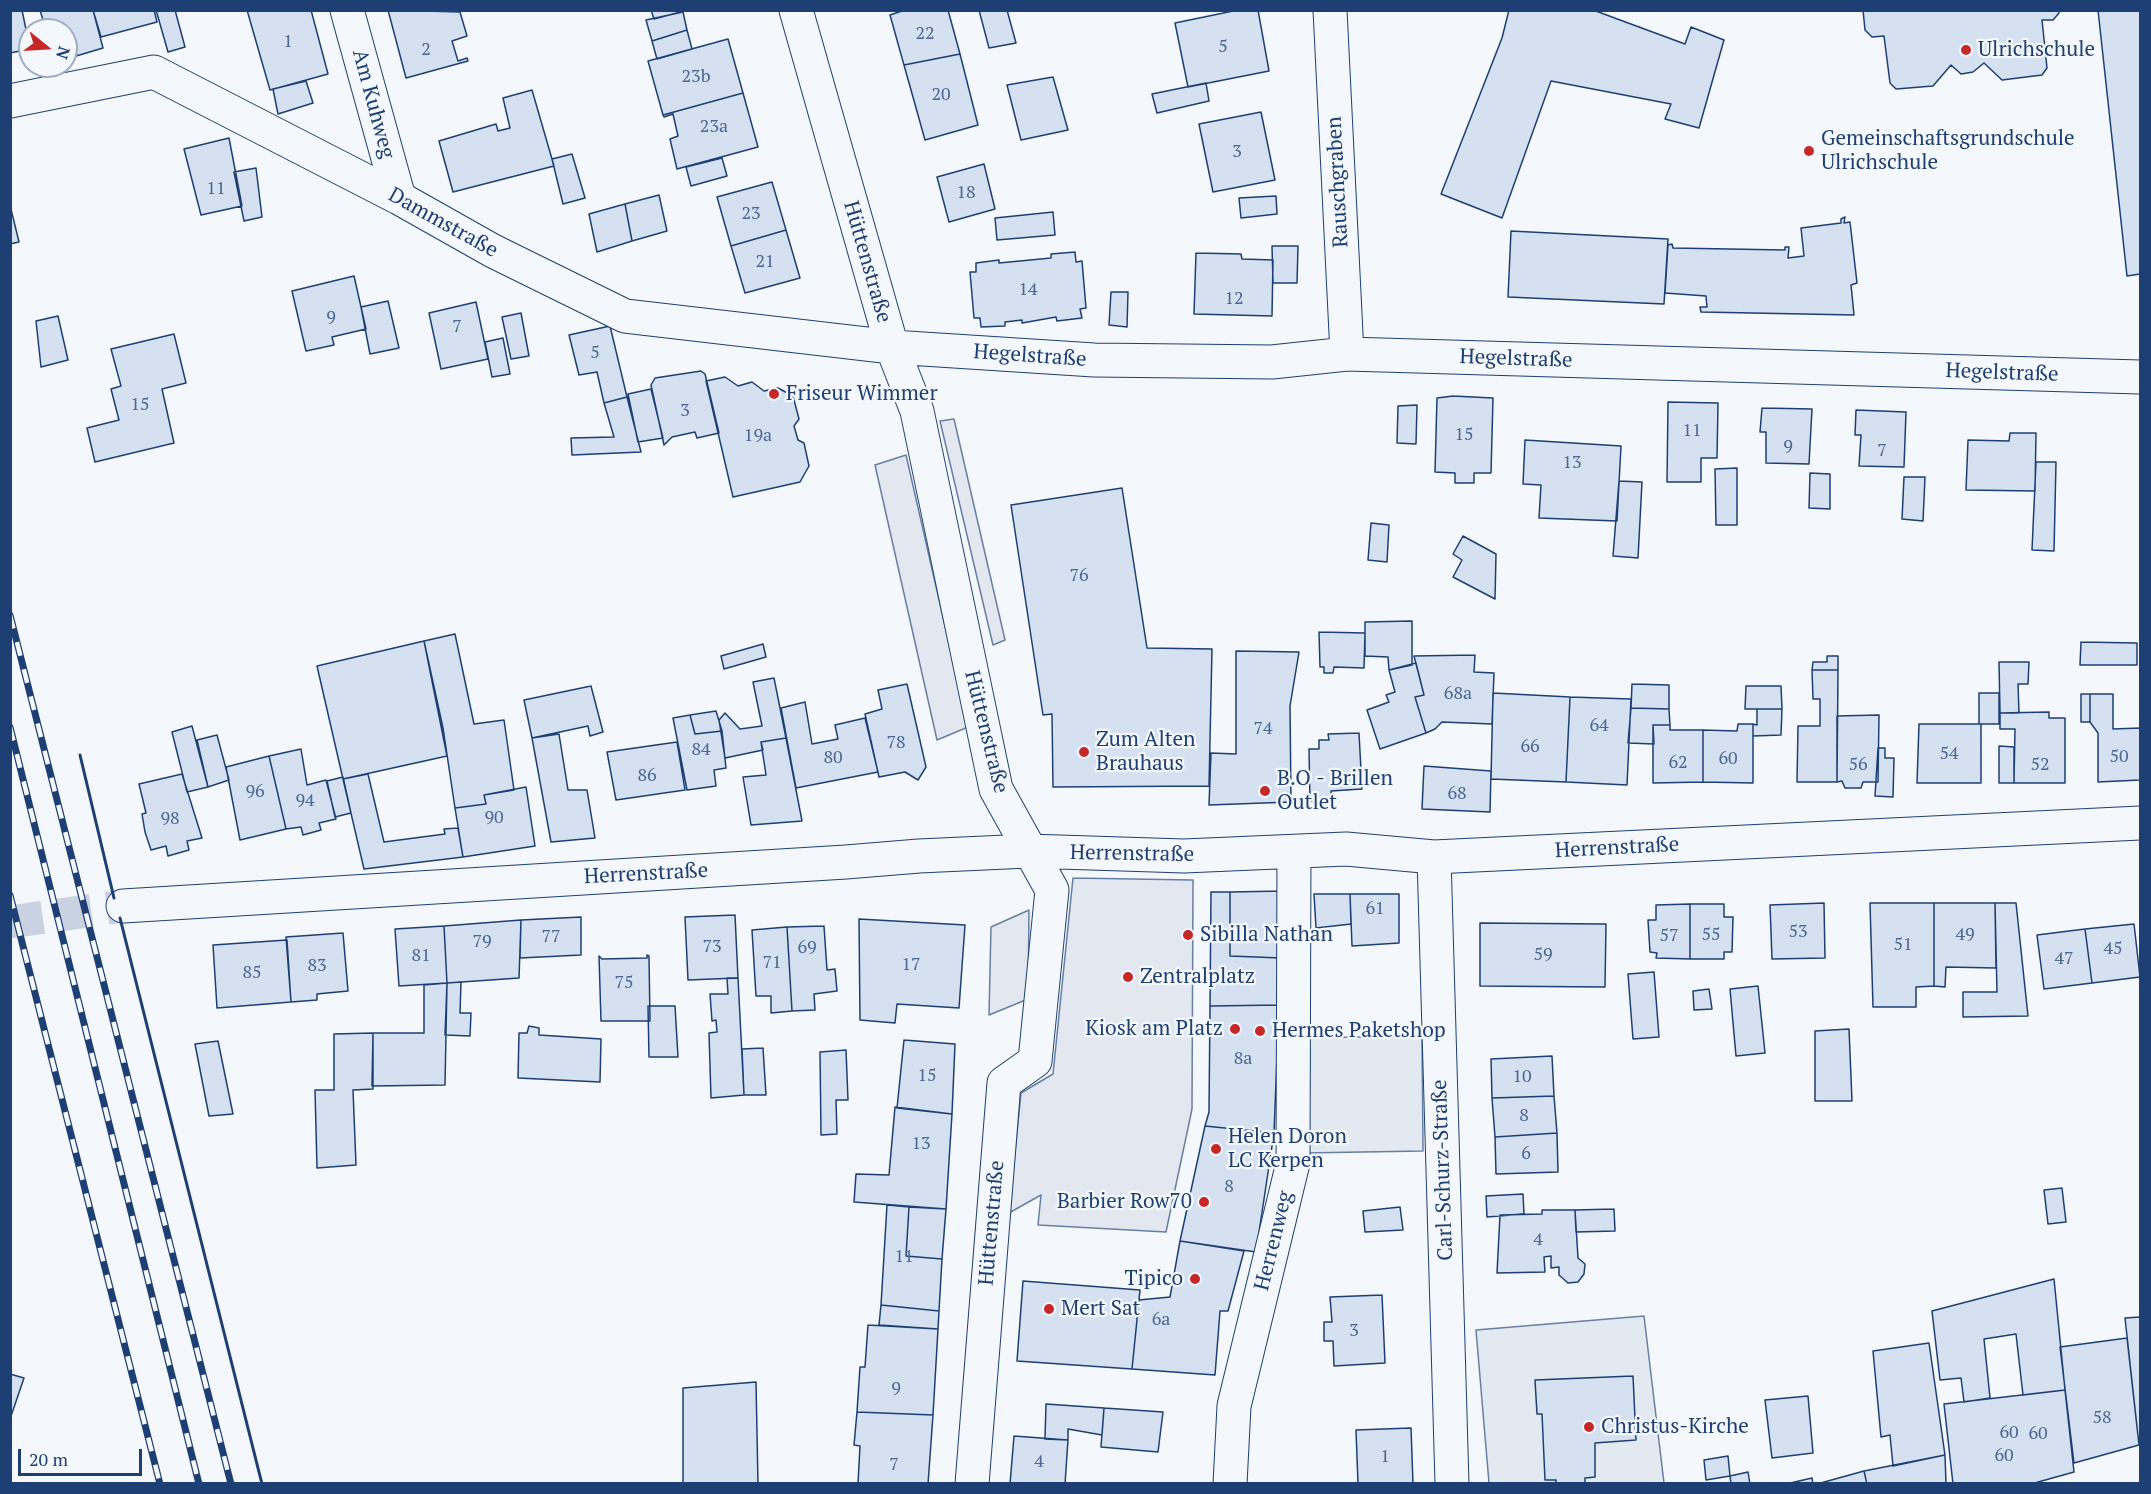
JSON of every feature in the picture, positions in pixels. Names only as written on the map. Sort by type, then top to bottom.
[{"type":"street","name":"Am Kuhweg","points":[[347,10],[399,198]]},
{"type":"street","name":"Hüttenstraße","points":[[796,10],[892,348],[917,411],[996,789],[1028,851],[1052,890],[1035,1061],[1004,1083],[972,1484]]},
{"type":"street","name":"Rauschgraben","points":[[1330,10],[1347,354]]},
{"type":"street","name":"Dammstraße","points":[[10,101],[154,72],[399,198],[493,251],[625,316],[892,348]]},
{"type":"street","name":"Hegelstraße","points":[[892,348],[1094,360],[1272,362],[1347,354],[2140,378]]},
{"type":"street","name":"Herrenstraße","points":[[123,906],[1028,851],[1184,856],[1346,849],[1434,857],[2140,823]]},
{"type":"street","name":"Herrenweg","points":[[1230,1484],[1234,1406],[1293,1163],[1294,852]]},
{"type":"street","name":"Carl-Schurz-Straße","points":[[1434,857],[1452,1484]]},
{"type":"shaded area","points":[[954,419],[1005,640],[993,645],[940,421]]},
{"type":"shaded area","points":[[906,455],[968,727],[937,740],[875,465]]},
{"type":"shaded area","name":"Zentralplatz","points":[[1073,878],[1193,880],[1192,1109],[1166,1232],[1038,1225],[1041,1195],[1009,1213],[1021,1093],[1053,1074]]},
{"type":"shaded area","points":[[1029,910],[1028,999],[989,1015],[991,927]]},
{"type":"shaded area","points":[[1422,1036],[1423,1151],[1302,1153],[1300,1038]]},
{"type":"shaded area","points":[[1644,1316],[1664,1483],[1489,1483],[1476,1330]]},
{"type":"building","points":[[10,10],[22,10],[24,18],[18,18],[18,51],[10,53]]},
{"type":"building","points":[[40,10],[93,10],[103,48],[78,55],[78,18],[42,18]]},
{"type":"building","points":[[93,10],[154,10],[157,22],[101,37]]},
{"type":"building","points":[[156,10],[175,10],[185,47],[168,52]]},
{"type":"building","points":[[247,10],[311,10],[328,74],[270,90]]},
{"type":"building","points":[[388,10],[460,12],[467,36],[452,41],[458,61],[467,58],[468,61],[406,78]]},
{"type":"building","points":[[651,10],[688,10],[654,19]]},
{"type":"building","points":[[905,10],[948,10],[960,54],[904,65],[890,15]]},
{"type":"building","points":[[979,10],[1007,10],[1016,43],[989,48]]},
{"type":"building","points":[[1238,10],[1258,10],[1269,71],[1188,87],[1175,23]]},
{"type":"building","points":[[1509,10],[1593,10],[1685,44],[1691,27],[1724,40],[1699,128],[1665,119],[1671,104],[1551,81],[1502,218],[1441,194],[1502,38]]},
{"type":"building","name":"Ulrichschule","points":[[1863,10],[2059,10],[2059,13],[2053,20],[2042,20],[2047,68],[2042,75],[2002,80],[1984,63],[1973,72],[1961,74],[1951,65],[1933,86],[1896,89],[1890,83],[1884,36],[1872,37],[1865,30]]},
{"type":"building","points":[[2098,10],[2140,10],[2140,274],[2127,276]]},
{"type":"building","points":[[683,12],[687,30],[652,41],[646,20]]},
{"type":"building","points":[[687,30],[692,49],[657,59],[652,41]]},
{"type":"building","points":[[728,39],[743,93],[663,115],[648,61]]},
{"type":"building","points":[[960,54],[978,125],[925,140],[904,65]]},
{"type":"building","points":[[1053,77],[1068,130],[1021,140],[1007,85]]},
{"type":"building","points":[[306,81],[313,103],[278,114],[273,89]]},
{"type":"building","points":[[1206,83],[1209,101],[1157,113],[1152,94]]},
{"type":"building","points":[[532,90],[554,166],[453,192],[439,141],[496,124],[498,131],[510,128],[503,98]]},
{"type":"building","points":[[743,93],[758,147],[677,169],[670,139],[678,136],[673,114],[664,117],[663,115]]},
{"type":"building","points":[[1261,112],[1275,180],[1213,192],[1199,124]]},
{"type":"building","points":[[229,138],[242,206],[201,215],[184,149]]},
{"type":"building","points":[[572,154],[585,198],[563,204],[552,159]]},
{"type":"building","points":[[722,158],[727,176],[691,186],[686,167]]},
{"type":"building","points":[[984,164],[995,209],[949,222],[937,177]]},
{"type":"building","points":[[256,168],[262,217],[244,221],[234,172]]},
{"type":"building","points":[[772,182],[786,230],[731,246],[717,197]]},
{"type":"building","points":[[659,195],[667,231],[632,241],[625,204]]},
{"type":"building","points":[[1276,196],[1277,214],[1241,218],[1239,198]]},
{"type":"building","points":[[625,204],[632,241],[597,252],[589,214]]},
{"type":"building","points":[[10,205],[19,242],[10,244]]},
{"type":"building","points":[[1053,212],[1055,235],[997,240],[995,218]]},
{"type":"building","points":[[1845,217],[1844,223],[1850,222],[1857,283],[1851,285],[1854,315],[1701,312],[1700,307],[1707,307],[1706,296],[1665,293],[1668,245],[1672,244],[1673,248],[1785,250],[1785,247],[1789,247],[1788,258],[1804,256],[1801,228],[1841,223],[1841,219]]},
{"type":"building","points":[[786,230],[800,278],[745,293],[731,246]]},
{"type":"building","points":[[1511,231],[1668,239],[1664,304],[1508,297]]},
{"type":"building","points":[[1272,246],[1298,246],[1297,283],[1273,283]]},
{"type":"building","points":[[1075,252],[1076,262],[1082,261],[1086,308],[1080,309],[1082,318],[1057,321],[1056,317],[1022,323],[1022,320],[1005,322],[1005,326],[981,327],[980,318],[974,318],[970,272],[976,272],[976,263],[1051,258],[1051,254]]},
{"type":"building","points":[[1196,253],[1241,254],[1242,259],[1273,260],[1272,316],[1194,314]]},
{"type":"building","points":[[354,276],[366,329],[332,337],[334,345],[306,351],[292,291]]},
{"type":"building","points":[[1111,292],[1128,292],[1127,327],[1109,325]]},
{"type":"building","points":[[388,301],[399,348],[370,354],[361,307]]},
{"type":"building","points":[[476,302],[488,359],[441,369],[429,313]]},
{"type":"building","points":[[521,313],[529,356],[511,359],[502,317]]},
{"type":"building","points":[[58,316],[68,360],[41,367],[36,321]]},
{"type":"building","points":[[610,326],[627,397],[604,403],[597,372],[579,375],[569,335]]},
{"type":"building","points":[[174,334],[186,383],[162,389],[174,443],[95,462],[87,428],[119,420],[111,389],[121,386],[111,349]]},
{"type":"building","points":[[503,338],[510,374],[492,377],[485,342]]},
{"type":"building","points":[[701,371],[705,374],[719,433],[697,438],[695,432],[672,437],[664,445],[651,385],[655,378]]},
{"type":"building","points":[[725,377],[738,386],[752,382],[764,391],[778,388],[793,396],[799,419],[794,426],[798,440],[804,443],[809,466],[800,482],[733,497],[706,381]]},
{"type":"building","points":[[651,389],[663,438],[638,442],[628,394]]},
{"type":"building","points":[[1453,396],[1493,398],[1491,473],[1474,473],[1474,483],[1455,483],[1455,473],[1435,472],[1437,398]]},
{"type":"building","points":[[627,397],[641,452],[572,455],[571,438],[614,437],[604,403]]},
{"type":"building","points":[[1668,402],[1718,403],[1717,458],[1701,458],[1701,482],[1667,482]]},
{"type":"building","points":[[1417,405],[1416,444],[1397,443],[1398,406]]},
{"type":"building","points":[[1762,408],[1812,409],[1809,464],[1766,463],[1766,432],[1760,432]]},
{"type":"building","points":[[1856,410],[1906,412],[1904,467],[1859,466],[1861,435],[1855,435]]},
{"type":"building","points":[[2010,433],[2036,433],[2035,491],[1966,490],[1968,440],[2009,441]]},
{"type":"building","points":[[1525,440],[1621,446],[1617,521],[1539,518],[1541,485],[1523,484]]},
{"type":"building","points":[[2036,462],[2056,462],[2054,551],[2032,550]]},
{"type":"building","points":[[1737,468],[1737,525],[1716,525],[1715,469]]},
{"type":"building","points":[[1810,473],[1830,474],[1830,509],[1809,508]]},
{"type":"building","points":[[1904,477],[1925,477],[1923,521],[1902,519]]},
{"type":"building","points":[[1619,481],[1642,482],[1638,558],[1613,556]]},
{"type":"building","points":[[1122,488],[1147,648],[1212,649],[1209,786],[1053,787],[1052,714],[1043,715],[1011,505]]},
{"type":"building","points":[[1371,523],[1389,525],[1387,562],[1368,560]]},
{"type":"building","points":[[1463,536],[1496,554],[1495,599],[1453,577],[1462,560],[1453,554]]},
{"type":"building","points":[[1412,621],[1412,665],[1389,670],[1388,657],[1365,656],[1365,622]]},
{"type":"building","points":[[1319,632],[1365,633],[1364,668],[1334,667],[1333,673],[1324,673],[1324,667],[1320,667]]},
{"type":"building","points":[[455,634],[474,724],[504,720],[514,790],[484,795],[486,804],[455,808],[443,728],[424,641]]},
{"type":"building","points":[[424,641],[447,756],[343,779],[317,666]]},
{"type":"building","points":[[2081,642],[2137,643],[2137,665],[2080,665]]},
{"type":"building","points":[[763,644],[766,657],[724,669],[721,656]]},
{"type":"building","points":[[1236,651],[1299,652],[1290,706],[1291,802],[1209,805],[1211,753],[1236,754]]},
{"type":"building","points":[[1475,655],[1474,672],[1494,673],[1492,724],[1442,722],[1435,729],[1426,733],[1415,697],[1424,695],[1414,656]]},
{"type":"building","points":[[1827,656],[1838,656],[1838,670],[1812,670],[1813,662],[1827,662]]},
{"type":"building","points":[[1999,662],[2029,662],[2028,684],[2018,684],[2019,713],[2000,713]]},
{"type":"building","points":[[1416,663],[1424,695],[1415,697],[1426,733],[1380,749],[1367,710],[1389,702],[1386,695],[1395,692],[1389,670]]},
{"type":"building","points":[[1812,670],[1838,670],[1837,782],[1797,782],[1798,726],[1820,726],[1820,699],[1813,699]]},
{"type":"building","points":[[774,678],[786,738],[761,742],[763,750],[725,758],[719,720],[725,713],[740,729],[762,726],[753,682]]},
{"type":"building","points":[[907,684],[926,767],[918,780],[905,772],[879,777],[865,714],[882,709],[878,690]]},
{"type":"building","points":[[1632,684],[1669,685],[1669,709],[1631,708]]},
{"type":"building","points":[[591,686],[603,732],[590,736],[588,726],[532,738],[524,700]]},
{"type":"building","points":[[1746,686],[1781,686],[1782,709],[1745,709]]},
{"type":"building","points":[[1493,693],[1570,697],[1566,782],[1491,779]]},
{"type":"building","points":[[1979,693],[1999,693],[1999,724],[1979,724]]},
{"type":"building","points":[[2081,694],[2090,694],[2090,722],[2081,722]]},
{"type":"building","points":[[2090,694],[2113,694],[2113,729],[2140,728],[2140,780],[2098,782],[2098,733],[2090,722]]},
{"type":"building","points":[[1570,697],[1631,699],[1627,785],[1566,782]]},
{"type":"building","points":[[805,702],[812,744],[838,739],[835,725],[865,718],[878,772],[796,788],[781,708]]},
{"type":"building","points":[[1631,708],[1669,709],[1670,725],[1653,725],[1654,744],[1628,743]]},
{"type":"building","points":[[1757,709],[1782,709],[1781,735],[1753,736],[1753,724],[1757,725]]},
{"type":"building","points":[[716,711],[722,731],[695,734],[690,715]]},
{"type":"building","points":[[2049,712],[2049,718],[2065,718],[2065,783],[2014,783],[2015,729],[2000,729],[2000,713]]},
{"type":"building","points":[[690,715],[695,734],[722,731],[726,768],[714,770],[716,786],[687,790],[673,718]]},
{"type":"building","points":[[1879,715],[1878,782],[1863,782],[1861,788],[1845,788],[1842,781],[1837,782],[1837,716]]},
{"type":"building","points":[[1738,724],[1753,724],[1753,783],[1703,782],[1703,730],[1737,731]]},
{"type":"building","points":[[1919,724],[1981,724],[1981,783],[1917,783]]},
{"type":"building","points":[[1653,725],[1670,725],[1670,730],[1703,730],[1703,782],[1653,783]]},
{"type":"building","points":[[192,726],[208,787],[187,792],[172,732]]},
{"type":"building","points":[[1359,733],[1362,789],[1331,791],[1332,801],[1310,801],[1309,749],[1319,749],[1319,740],[1329,740],[1328,734]]},
{"type":"building","points":[[559,734],[568,790],[587,790],[595,838],[551,842],[532,738]]},
{"type":"building","points":[[217,735],[229,780],[208,787],[197,740]]},
{"type":"building","points":[[786,738],[802,821],[751,825],[743,777],[766,775],[761,742]]},
{"type":"building","points":[[677,742],[685,790],[616,800],[607,752]]},
{"type":"building","points":[[1999,746],[2014,747],[2014,783],[1999,783]]},
{"type":"building","points":[[1878,748],[1885,748],[1885,758],[1894,758],[1893,797],[1875,796]]},
{"type":"building","points":[[301,749],[307,785],[326,780],[336,819],[319,823],[321,830],[303,835],[301,827],[286,829],[269,756]]},
{"type":"building","points":[[269,756],[286,829],[240,840],[226,767]]},
{"type":"building","points":[[1424,766],[1491,771],[1490,812],[1422,809]]},
{"type":"building","points":[[182,774],[202,838],[187,841],[189,850],[168,856],[166,846],[151,850],[145,832],[142,814],[146,813],[139,784]]},
{"type":"building","points":[[368,774],[384,842],[445,834],[444,829],[458,828],[463,857],[364,869],[343,779]]},
{"type":"building","points":[[343,777],[351,813],[335,817],[327,781]]},
{"type":"building","points":[[526,787],[535,846],[463,857],[455,808],[486,804],[484,795]]},
{"type":"building","points":[[1283,891],[1281,958],[1230,956],[1230,892]]},
{"type":"building","points":[[1211,892],[1230,892],[1230,956],[1281,958],[1279,1005],[1210,1006]]},
{"type":"building","points":[[1314,894],[1350,894],[1351,924],[1316,928]]},
{"type":"building","points":[[1350,894],[1399,894],[1399,943],[1352,946]]},
{"type":"building","points":[[1824,903],[1825,958],[1772,959],[1770,905]]},
{"type":"building","points":[[1870,903],[1934,903],[1934,986],[1916,987],[1916,1007],[1873,1007]]},
{"type":"building","points":[[1934,903],[1995,903],[1996,968],[1946,967],[1945,987],[1934,986]]},
{"type":"building","points":[[1995,903],[2016,903],[2028,1016],[1963,1017],[1963,992],[1997,992]]},
{"type":"building","points":[[1690,904],[1724,904],[1724,917],[1733,917],[1732,952],[1724,952],[1724,959],[1690,959]]},
{"type":"building","points":[[1690,904],[1690,959],[1656,958],[1657,953],[1650,952],[1648,920],[1656,920],[1656,905]]},
{"type":"building","points":[[735,915],[738,978],[688,980],[685,917]]},
{"type":"building","points":[[581,917],[581,955],[520,958],[521,920]]},
{"type":"building","points":[[859,919],[965,925],[959,1008],[897,1004],[895,1023],[860,1020]]},
{"type":"building","points":[[521,920],[519,978],[447,983],[444,926]]},
{"type":"building","points":[[1480,923],[1606,924],[1605,987],[1480,986]]},
{"type":"building","points":[[2134,924],[2140,977],[2092,983],[2085,929]]},
{"type":"building","points":[[444,926],[447,983],[399,986],[395,929]]},
{"type":"building","points":[[824,926],[827,970],[835,969],[837,991],[814,994],[815,1010],[792,1011],[787,927]]},
{"type":"building","points":[[787,927],[792,1011],[771,1013],[771,996],[756,996],[752,930]]},
{"type":"building","points":[[2085,929],[2092,983],[2044,989],[2037,935]]},
{"type":"building","points":[[343,933],[348,991],[317,994],[317,1000],[291,1002],[286,937]]},
{"type":"building","points":[[287,940],[291,1002],[217,1008],[213,945]]},
{"type":"building","points":[[647,955],[649,956],[650,1021],[601,1021],[599,956],[602,959],[647,958]]},
{"type":"building","points":[[1654,972],[1659,1037],[1633,1039],[1628,974]]},
{"type":"building","points":[[727,978],[738,978],[744,1095],[711,1098],[709,1033],[717,1032],[716,1020],[712,1021],[710,994],[728,994]]},
{"type":"building","points":[[461,982],[460,1013],[471,1013],[470,1036],[445,1035],[447,983]]},
{"type":"building","points":[[447,983],[445,1085],[372,1086],[373,1033],[424,1033],[424,985]]},
{"type":"building","points":[[1758,986],[1765,1053],[1736,1056],[1730,989]]},
{"type":"building","points":[[1709,989],[1712,1009],[1694,1010],[1693,991]]},
{"type":"building","points":[[1279,1005],[1274,1133],[1205,1126],[1209,1112],[1210,1006]]},
{"type":"building","points":[[648,1006],[675,1006],[678,1057],[649,1057]]},
{"type":"building","points":[[529,1026],[539,1028],[539,1035],[601,1039],[600,1082],[518,1078],[519,1033],[527,1033]]},
{"type":"building","points":[[1849,1029],[1852,1101],[1815,1101],[1815,1031]]},
{"type":"building","points":[[373,1033],[373,1089],[353,1090],[356,1165],[317,1168],[315,1090],[334,1090],[334,1034]]},
{"type":"building","points":[[904,1040],[955,1044],[952,1114],[897,1108]]},
{"type":"building","points":[[218,1041],[233,1114],[209,1116],[195,1044]]},
{"type":"building","points":[[763,1048],[766,1095],[744,1095],[742,1049]]},
{"type":"building","points":[[846,1050],[848,1100],[836,1100],[837,1134],[821,1135],[820,1052]]},
{"type":"building","points":[[1552,1056],[1554,1096],[1492,1098],[1491,1059]]},
{"type":"building","points":[[1554,1096],[1557,1133],[1495,1137],[1492,1098]]},
{"type":"building","points":[[895,1107],[952,1114],[946,1209],[854,1202],[856,1174],[889,1175]]},
{"type":"building","points":[[1205,1126],[1274,1133],[1256,1252],[1180,1241]]},
{"type":"building","points":[[1557,1133],[1558,1172],[1496,1174],[1495,1137]]},
{"type":"building","points":[[2062,1188],[2066,1222],[2048,1224],[2044,1190]]},
{"type":"building","points":[[1523,1194],[1524,1214],[1487,1217],[1486,1196]]},
{"type":"building","points":[[887,1205],[909,1207],[906,1256],[942,1259],[939,1311],[881,1305]]},
{"type":"building","points":[[909,1207],[946,1209],[942,1259],[906,1256]]},
{"type":"building","points":[[1400,1207],[1403,1230],[1365,1232],[1363,1211]]},
{"type":"building","points":[[1614,1209],[1615,1231],[1576,1232],[1575,1210]]},
{"type":"building","points":[[1542,1210],[1575,1210],[1578,1258],[1585,1264],[1584,1274],[1578,1282],[1568,1283],[1559,1275],[1559,1267],[1551,1268],[1551,1256],[1544,1257],[1545,1272],[1497,1273],[1500,1215],[1542,1214]]},
{"type":"building","points":[[1180,1241],[1244,1251],[1228,1311],[1220,1311],[1215,1375],[1132,1369],[1139,1300],[1170,1297]]},
{"type":"building","points":[[2054,1279],[2065,1390],[2023,1395],[2016,1334],[1984,1339],[1990,1398],[1964,1402],[1961,1378],[1940,1380],[1932,1311]]},
{"type":"building","points":[[1023,1281],[1140,1290],[1132,1369],[1017,1361]]},
{"type":"building","points":[[1382,1295],[1385,1363],[1334,1366],[1333,1341],[1324,1341],[1324,1322],[1332,1322],[1330,1297]]},
{"type":"building","points":[[881,1305],[939,1311],[938,1329],[879,1325]]},
{"type":"building","points":[[2140,1317],[2140,1444],[2139,1445],[2125,1318]]},
{"type":"building","points":[[868,1325],[938,1329],[933,1415],[857,1412],[860,1367],[865,1367]]},
{"type":"building","points":[[2127,1338],[2139,1445],[2074,1463],[2060,1347]]},
{"type":"building","points":[[1929,1343],[1945,1455],[1893,1466],[1890,1435],[1881,1437],[1873,1351]]},
{"type":"building","points":[[10,1374],[24,1378],[10,1419]]},
{"type":"building","name":"Christus-Kirche","points":[[1633,1376],[1636,1440],[1595,1443],[1595,1477],[1585,1478],[1585,1484],[1556,1484],[1556,1480],[1545,1480],[1542,1414],[1537,1414],[1535,1380]]},
{"type":"building","points":[[756,1382],[758,1484],[683,1484],[683,1388]]},
{"type":"building","points":[[2065,1390],[2074,1472],[2031,1484],[1953,1484],[1944,1404]]},
{"type":"building","points":[[1808,1396],[1813,1453],[1772,1458],[1765,1400]]},
{"type":"building","points":[[1046,1404],[1104,1408],[1102,1435],[1068,1429],[1068,1440],[1045,1439]]},
{"type":"building","points":[[1104,1408],[1163,1412],[1158,1452],[1101,1447]]},
{"type":"building","points":[[857,1412],[933,1415],[928,1484],[858,1484],[860,1446],[854,1445]]},
{"type":"building","points":[[1411,1428],[1413,1484],[1358,1484],[1356,1430]]},
{"type":"building","points":[[1014,1436],[1068,1440],[1065,1484],[1010,1484]]},
{"type":"building","points":[[1945,1455],[1946,1484],[1867,1484],[1864,1471]]},
{"type":"building","points":[[1728,1456],[1730,1476],[1706,1480],[1704,1460]]},
{"type":"building","points":[[1864,1471],[1867,1484],[1817,1484]]},
{"type":"building","points":[[1748,1472],[1750,1484],[1731,1484],[1730,1476]]},
{"type":"building","points":[[1812,1478],[1813,1484],[1786,1484]]},
{"type":"tunnel","points":[[10,922],[123,906]]},
{"type":"railway","points":[[10,615],[231,1484]]},
{"type":"railway","points":[[10,727],[199,1484]]},
{"type":"railway","points":[[10,895],[160,1484]]},
{"type":"wall","points":[[80,755],[114,898]]},
{"type":"wall","points":[[120,918],[262,1484]]},
{"type":"place","name":"Ulrichschule","points":[[1966,50]]},
{"type":"place","name":"Gemeinschaftsgrundschule Ulrichschule","points":[[1809,151]]},
{"type":"place","name":"Friseur Wimmer","points":[[774,394]]},
{"type":"place","name":"Zum Alten Brauhaus","points":[[1084,752]]},
{"type":"place","name":"B.O - Brillen Outlet","points":[[1265,791]]},
{"type":"place","name":"Sibilla Nathan","points":[[1188,935]]},
{"type":"place","name":"Zentralplatz","points":[[1128,977]]},
{"type":"place","name":"Kiosk am Platz","points":[[1235,1029]]},
{"type":"place","name":"Hermes Paketshop","points":[[1260,1031]]},
{"type":"place","name":"Helen Doron LC Kerpen","points":[[1216,1149]]},
{"type":"place","name":"Barbier Row70","points":[[1204,1202]]},
{"type":"place","name":"Tipico","points":[[1195,1279]]},
{"type":"place","name":"Mert Sat","points":[[1049,1309]]},
{"type":"place","name":"Christus-Kirche","points":[[1589,1427]]}]
